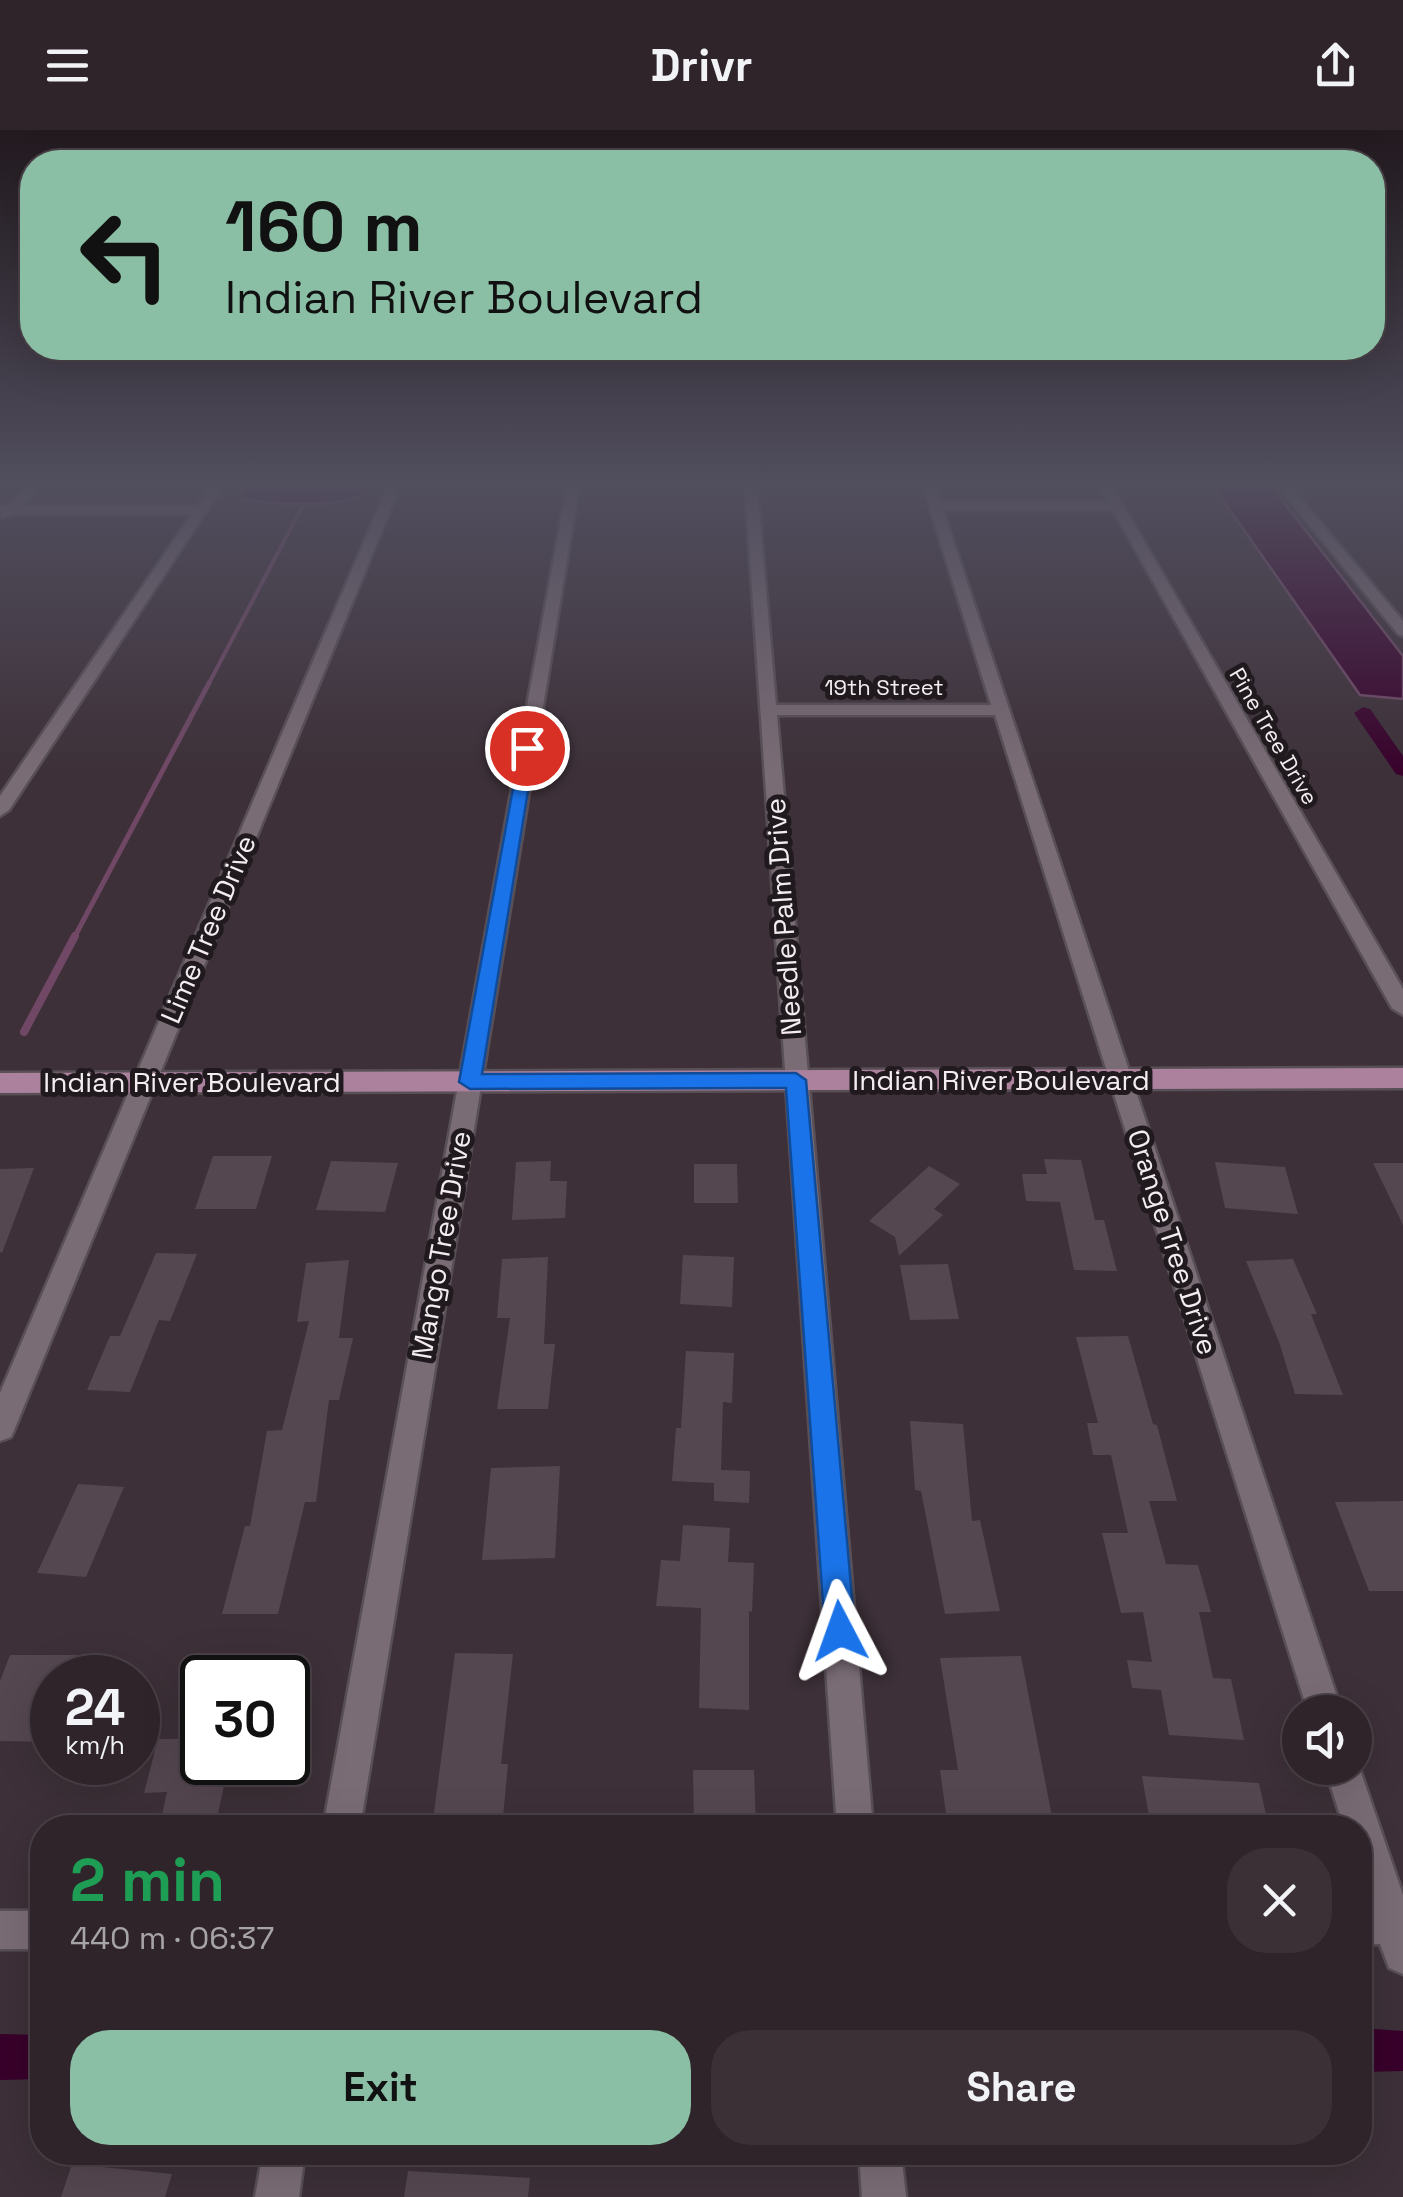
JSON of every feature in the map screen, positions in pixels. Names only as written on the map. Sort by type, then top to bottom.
[{"type":"main road","name":"Indian River Boulevard","points":[[0,1083],[1403,1078]]},
{"type":"street","points":[[0,810],[152,582]]},
{"type":"street","name":"Lime Tree Drive","points":[[0,1428],[353,582]]},
{"type":"street","name":"Mango Tree Drive","points":[[343,1815],[556,582]]},
{"type":"street","name":"Needle Palm Drive","points":[[758,582],[854,1815]]},
{"type":"street","name":"Orange Tree Drive","points":[[960,582],[1319,1695]]},
{"type":"street","name":"Pine Tree Drive","points":[[1161,582],[1403,1008]]},
{"type":"street","points":[[1363,582],[1403,631]]},
{"type":"street","name":"19th Street","points":[[768,710],[1001,710]]},
{"type":"street","points":[[1348,1785],[1356,1815]]},
{"type":"street","points":[[1372,1869],[1390,1932]]},
{"type":"street","points":[[0,1930],[30,1930]]},
{"type":"street","points":[[277,2197],[282,2165]]},
{"type":"street","points":[[881,2165],[884,2197]]},
{"type":"shaded area","points":[[1281,582],[1346,582],[1403,656],[1403,699],[1360,695]]},
{"type":"building","points":[[213,1156],[272,1156],[256,1209],[195,1209]]},
{"type":"building","points":[[1044,1159],[1081,1160],[1095,1220],[1104,1220],[1117,1271],[1074,1270],[1060,1202],[1026,1201],[1022,1174],[1047,1174]]},
{"type":"building","points":[[331,1161],[398,1163],[385,1212],[316,1210]]},
{"type":"building","points":[[551,1161],[550,1181],[567,1181],[565,1218],[512,1220],[516,1162]]},
{"type":"building","points":[[1215,1162],[1285,1167],[1298,1214],[1225,1208]]},
{"type":"building","points":[[1373,1163],[1403,1163],[1403,1225]]},
{"type":"building","points":[[694,1164],[737,1164],[738,1203],[694,1203]]},
{"type":"building","points":[[929,1166],[960,1184],[934,1209],[943,1215],[899,1256],[895,1237],[869,1221]]},
{"type":"building","points":[[34,1168],[2,1253],[0,1169]]},
{"type":"building","points":[[156,1253],[197,1254],[170,1321],[159,1320],[130,1392],[87,1390],[110,1336],[120,1336]]},
{"type":"building","points":[[683,1255],[734,1257],[732,1307],[680,1304]]},
{"type":"building","points":[[548,1257],[544,1344],[555,1344],[548,1409],[497,1409],[510,1318],[497,1318],[502,1259]]},
{"type":"building","points":[[1293,1259],[1317,1314],[1311,1314],[1343,1395],[1295,1394],[1246,1261]]},
{"type":"building","points":[[349,1260],[339,1338],[353,1338],[339,1400],[329,1400],[316,1502],[305,1502],[278,1614],[222,1614],[245,1526],[250,1526],[267,1431],[282,1430],[309,1321],[297,1322],[306,1263]]},
{"type":"building","points":[[948,1264],[959,1319],[910,1320],[900,1265]]},
{"type":"building","points":[[1128,1336],[1177,1501],[1149,1501],[1166,1564],[1198,1565],[1211,1612],[1199,1612],[1213,1678],[1231,1679],[1244,1740],[1169,1735],[1161,1690],[1132,1688],[1127,1660],[1152,1662],[1143,1612],[1121,1613],[1102,1533],[1128,1533],[1111,1455],[1093,1455],[1087,1423],[1098,1423],[1076,1337]]},
{"type":"building","points":[[686,1351],[734,1353],[732,1403],[723,1402],[721,1470],[750,1471],[749,1503],[714,1501],[714,1483],[672,1481],[676,1428],[681,1428]]},
{"type":"building","points":[[910,1421],[963,1424],[972,1521],[980,1520],[1000,1611],[945,1614],[921,1491],[915,1490]]},
{"type":"building","points":[[560,1466],[555,1558],[482,1560],[491,1468]]},
{"type":"building","points":[[78,1484],[124,1487],[86,1577],[37,1573]]},
{"type":"building","points":[[1403,1501],[1403,1591],[1369,1591],[1335,1502]]},
{"type":"building","points":[[683,1525],[730,1528],[728,1562],[754,1563],[752,1612],[749,1611],[749,1710],[699,1708],[701,1608],[656,1606],[661,1560],[680,1561]]},
{"type":"building","points":[[455,1653],[513,1654],[501,1764],[508,1764],[503,1815],[434,1815]]},
{"type":"building","points":[[10,1655],[30,1655],[30,1742],[0,1741],[0,1681]]},
{"type":"building","points":[[1021,1656],[1052,1815],[946,1815],[940,1770],[958,1770],[940,1658]]},
{"type":"building","points":[[160,1739],[180,1739],[180,1785],[224,1785],[218,1815],[162,1815],[167,1792],[144,1793],[146,1785],[160,1785]]},
{"type":"building","points":[[693,1770],[754,1770],[756,1815],[694,1815]]},
{"type":"building","points":[[1142,1776],[1259,1783],[1266,1815],[1149,1815]]},
{"type":"building","points":[[72,2165],[172,2174],[165,2197],[61,2197]]},
{"type":"building","points":[[408,2171],[530,2178],[528,2197],[404,2197]]},
{"type":"waterway","points":[[208,685],[262,582]]},
{"type":"waterway","points":[[74,938],[209,683]]},
{"type":"waterway","points":[[1363,713],[1403,770]]},
{"type":"waterway","points":[[24,1032],[75,936]]},
{"type":"waterway","points":[[1372,2050],[1397,2051]]},
{"type":"waterway","points":[[0,2057],[30,2057]]},
{"type":"route","points":[[527,748],[470,1082],[796,1080],[840,1631]]}]
